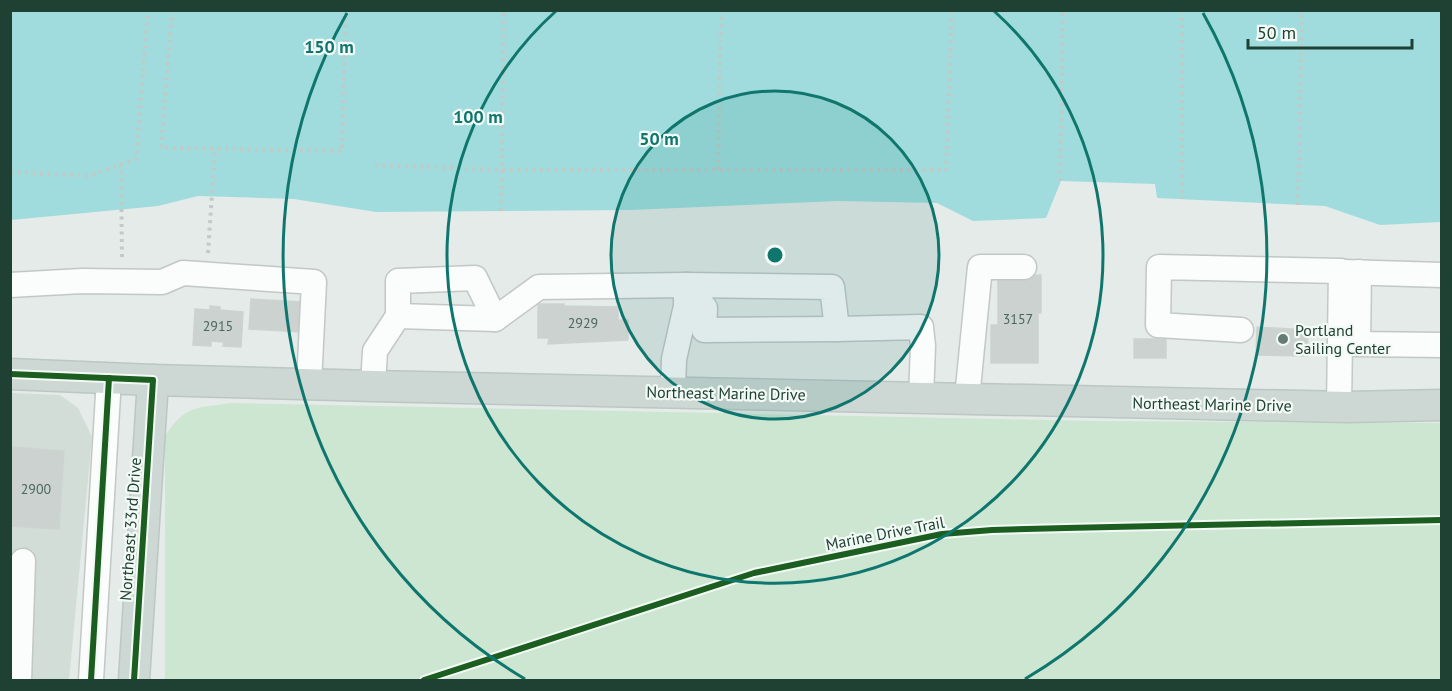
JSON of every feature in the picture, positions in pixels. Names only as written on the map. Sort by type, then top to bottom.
[{"type":"main road","name":"Northeast Marine Drive","points":[[10,374],[373,386],[1339,406],[1442,405]]},
{"type":"main road","name":"Northeast 33rd Drive","points":[[134,681],[153,380]]},
{"type":"lane","points":[[967,398],[980,267],[1024,267]]},
{"type":"lane","points":[[1241,330],[1158,325],[1159,267],[1442,275]]},
{"type":"lane","points":[[1350,272],[1358,344],[1442,345]]},
{"type":"lane","points":[[1339,406],[1350,272]]},
{"type":"lane","points":[[10,285],[82,281],[162,282],[183,273],[314,282],[309,384]]},
{"type":"lane","points":[[373,386],[375,351],[398,316],[398,281],[475,278],[495,318]]},
{"type":"lane","points":[[686,285],[705,308],[704,330],[921,327],[923,345],[921,397]]},
{"type":"lane","points":[[673,392],[674,359],[686,306],[686,285]]},
{"type":"lane","points":[[398,316],[495,318],[539,287],[686,285],[832,287],[837,329]]},
{"type":"lane","points":[[91,681],[109,378]]},
{"type":"lane","points":[[19,681],[23,561]]},
{"type":"path","points":[[10,21],[11,10]]},
{"type":"path","points":[[10,172],[89,176],[136,159],[148,10]]},
{"type":"path","points":[[172,10],[160,148],[342,151],[346,10]]},
{"type":"path","points":[[501,211],[504,10]]},
{"type":"path","points":[[718,170],[721,10]]},
{"type":"path","points":[[375,165],[502,170],[946,170],[952,10]]},
{"type":"path","points":[[1060,181],[1063,10]]},
{"type":"path","points":[[1182,10],[1182,199]]},
{"type":"path","points":[[1298,205],[1302,10]]},
{"type":"path","points":[[208,256],[215,149]]},
{"type":"path","points":[[121,164],[122,260]]},
{"type":"shaded area","points":[[10,393],[60,395],[78,408],[92,437],[69,680],[11,680]]},
{"type":"green space","points":[[232,403],[1096,421],[1441,423],[1441,680],[165,680],[165,436],[180,418],[194,409]]},
{"type":"water","points":[[11,10],[1441,11],[1441,222],[1380,225],[1325,206],[1157,198],[1155,184],[1061,181],[1046,218],[973,221],[937,203],[838,201],[631,210],[376,212],[294,199],[198,196],[158,206],[11,220]]},
{"type":"building","points":[[1041,275],[1038,363],[991,363],[991,325],[998,325],[998,276]]},
{"type":"building","points":[[251,299],[302,302],[301,332],[249,329]]},
{"type":"building","points":[[538,304],[618,307],[618,320],[628,320],[628,340],[548,344],[549,338],[538,338]]},
{"type":"building","points":[[210,306],[220,307],[220,310],[243,312],[241,347],[223,346],[224,342],[211,341],[211,346],[193,345],[195,309],[210,310]]},
{"type":"building","points":[[1257,327],[1308,330],[1307,356],[1256,355]]},
{"type":"building","points":[[1134,339],[1166,339],[1166,358],[1134,358]]},
{"type":"building","points":[[10,447],[64,451],[59,529],[10,526]]},
{"type":"cycle path","points":[[10,374],[153,380],[134,680]]},
{"type":"cycle path","points":[[91,680],[109,378]]},
{"type":"cycle path","name":"Marine Drive Trail","points":[[424,680],[754,573],[942,534],[992,530],[1442,520]]},
{"type":"place","name":"Portland Sailing Center","points":[[1283,339]]}]
